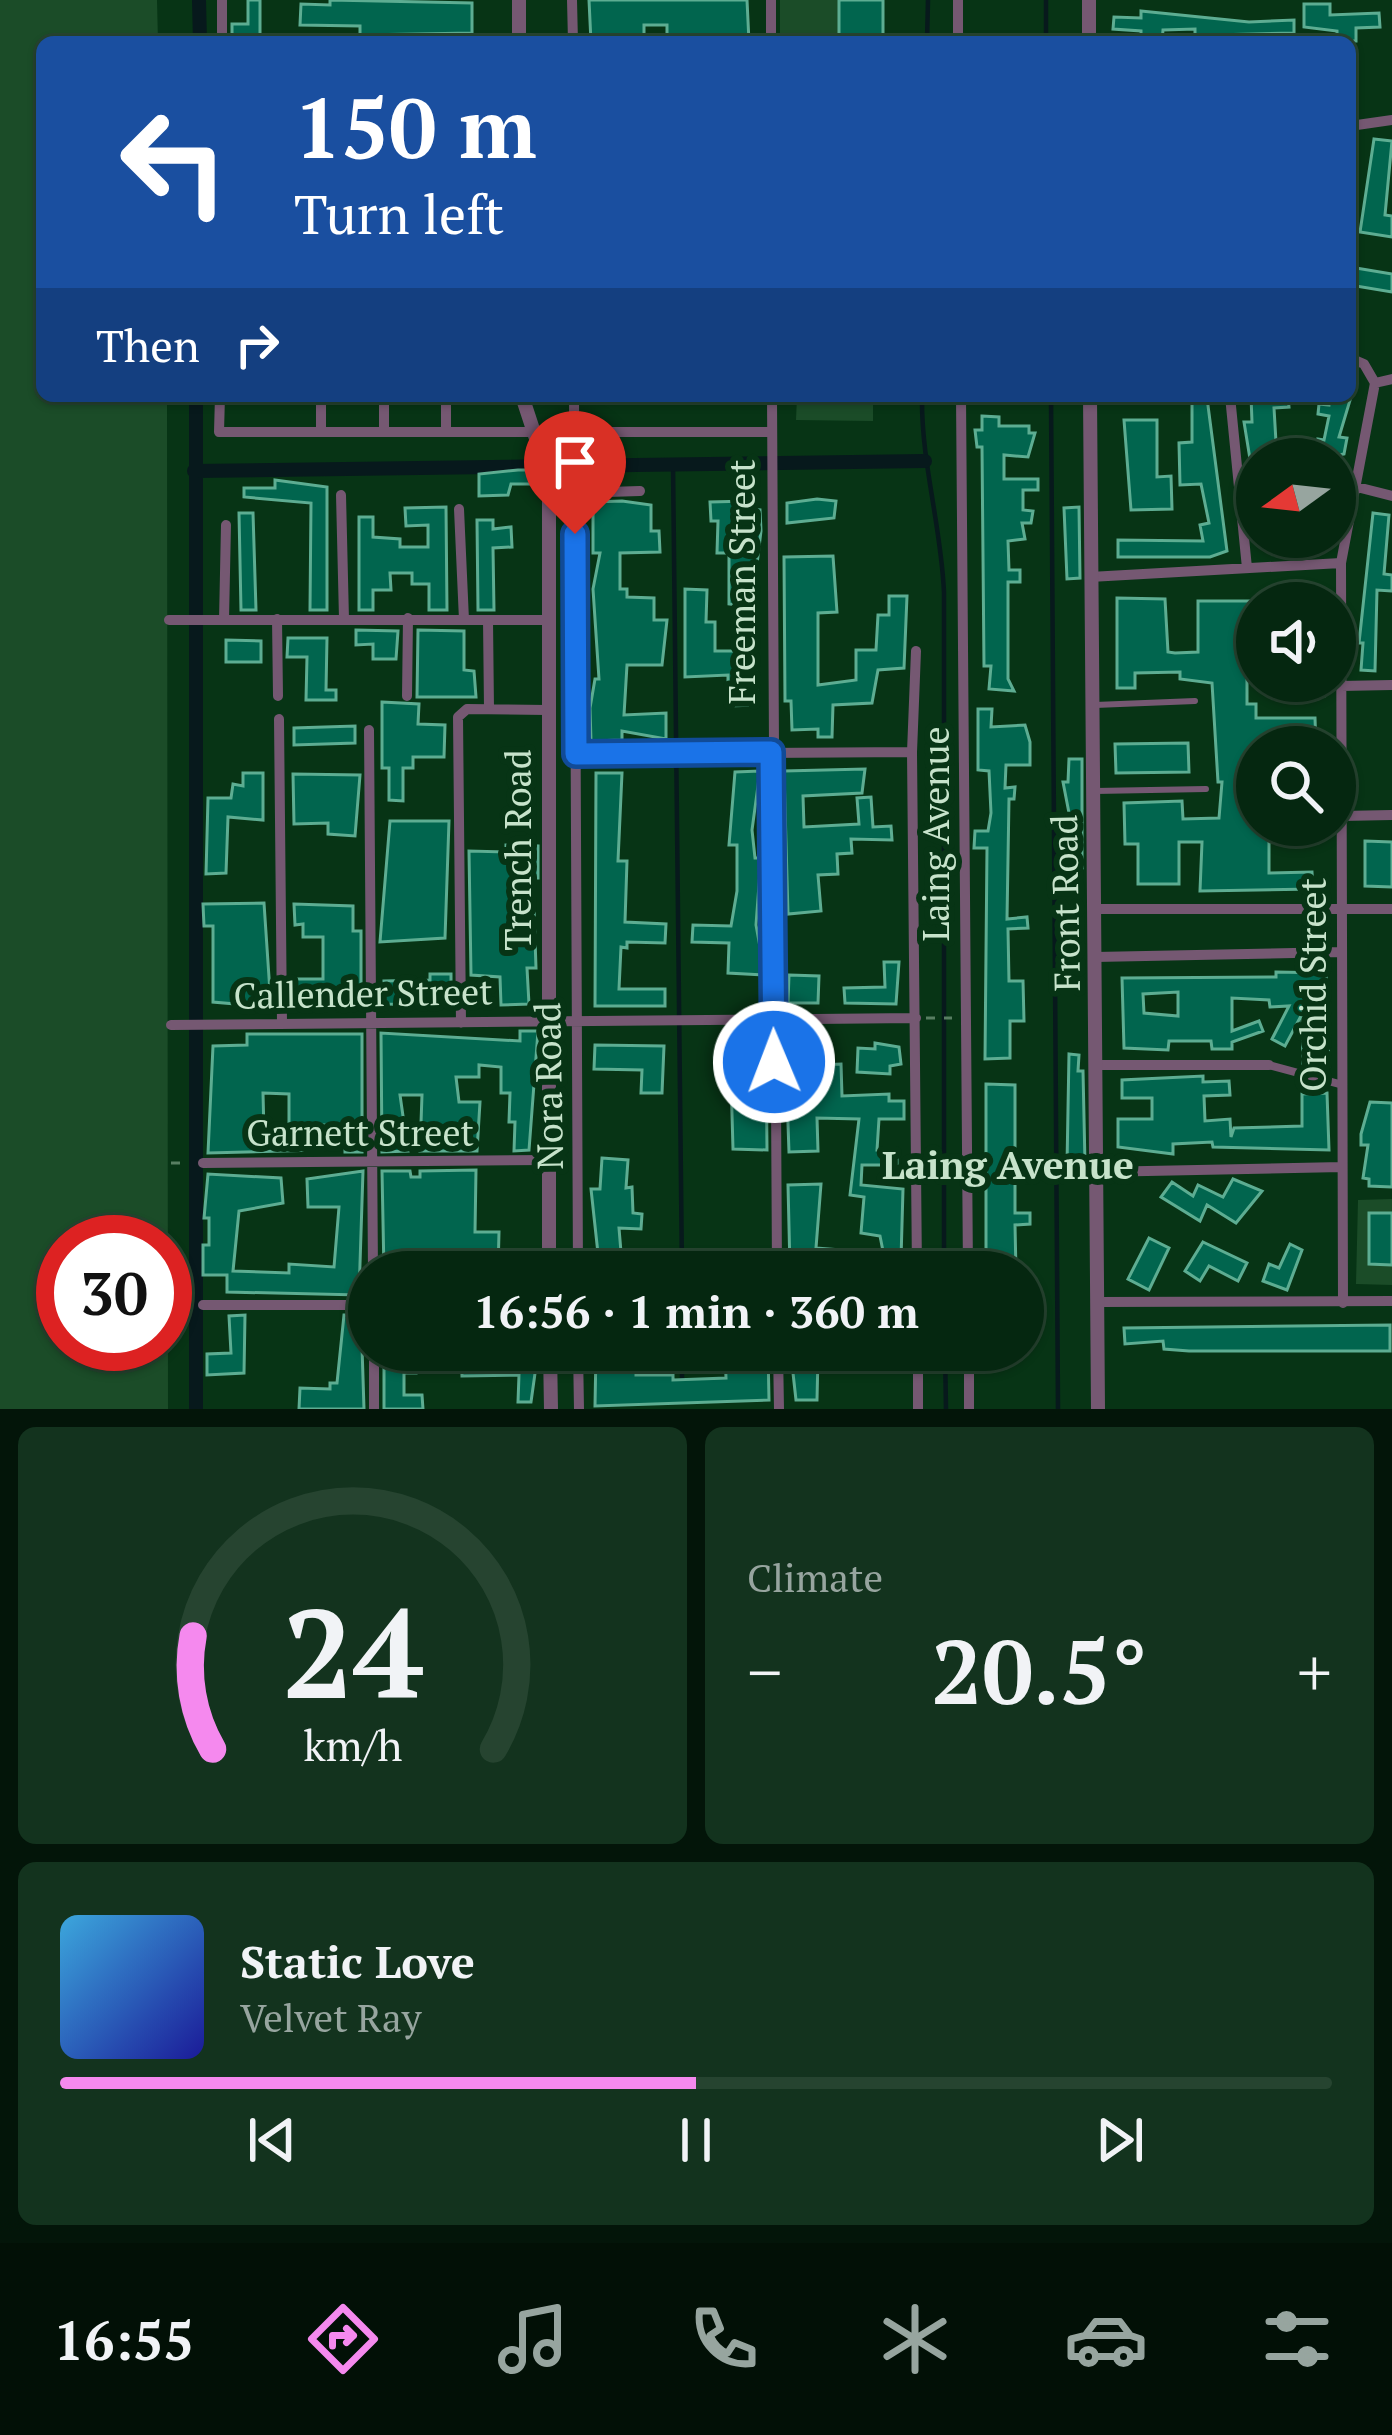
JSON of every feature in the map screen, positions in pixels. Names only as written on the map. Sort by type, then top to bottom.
[{"type":"street","points":[[222,0],[222,36]]},
{"type":"street","points":[[519,0],[520,36]]},
{"type":"street","points":[[572,0],[572,36]]},
{"type":"street","points":[[771,0],[771,36]]},
{"type":"street","points":[[958,0],[958,36]]},
{"type":"street","points":[[1089,0],[1089,36]]},
{"type":"street","points":[[1356,125],[1392,120]]},
{"type":"street","points":[[1356,361],[1364,364],[1375,383],[1392,379]]},
{"type":"street","name":"Orchid Street","points":[[1356,472],[1375,383]]},
{"type":"street","points":[[220,402],[219,432],[772,432]]},
{"type":"street","points":[[321,402],[321,432]]},
{"type":"street","points":[[384,402],[384,432]]},
{"type":"street","points":[[446,402],[446,432]]},
{"type":"street","name":"Trench Road","points":[[524,402],[549,478],[550,1251]]},
{"type":"street","name":"Nora Road","points":[[574,402],[578,1251]]},
{"type":"street","name":"Freeman Street","points":[[772,402],[777,1251]]},
{"type":"street","name":"Laing Avenue","points":[[961,402],[968,1251]]},
{"type":"street","name":"Front Road","points":[[1090,402],[1098,1409]]},
{"type":"street","points":[[1231,402],[1246,568]]},
{"type":"street","points":[[1356,487],[1392,496]]},
{"type":"street","points":[[574,493],[640,490]]},
{"type":"street","points":[[341,495],[344,619]]},
{"type":"street","points":[[459,509],[464,620]]},
{"type":"street","points":[[224,620],[226,525]]},
{"type":"street","name":"Orchid Street","points":[[1341,582],[1342,558]]},
{"type":"street","points":[[1090,577],[1341,563]]},
{"type":"street","points":[[407,696],[408,618]]},
{"type":"street","points":[[277,619],[278,696]]},
{"type":"street","points":[[169,620],[548,620]]},
{"type":"street","points":[[488,620],[489,709]]},
{"type":"street","points":[[916,651],[912,752],[917,1251]]},
{"type":"street","points":[[1356,686],[1392,685]]},
{"type":"street","points":[[461,1022],[457,723],[463,710],[548,710]]},
{"type":"street","points":[[279,719],[281,1024]]},
{"type":"street","points":[[369,730],[373,1251]]},
{"type":"street","points":[[576,754],[912,752]]},
{"type":"street","points":[[1356,816],[1392,815]]},
{"type":"street","name":"Orchid Street","points":[[1342,846],[1343,1304]]},
{"type":"street","points":[[1095,909],[1392,909]]},
{"type":"street","points":[[1095,957],[1342,952]]},
{"type":"street","name":"Callender Street","points":[[175,1025],[916,1018]]},
{"type":"street","points":[[1096,1065],[1269,1065],[1343,1085]]},
{"type":"street","name":"Garnett Street","points":[[202,1163],[548,1160]]},
{"type":"street","points":[[1097,1172],[1342,1167]]},
{"type":"street","points":[[1098,1302],[1392,1301]]},
{"type":"street","points":[[203,1305],[348,1304]]},
{"type":"street","points":[[374,1371],[374,1409]]},
{"type":"street","points":[[550,1371],[551,1409]]},
{"type":"street","points":[[578,1371],[579,1409]]},
{"type":"street","points":[[778,1371],[779,1409]]},
{"type":"street","points":[[918,1371],[918,1409]]},
{"type":"street","points":[[969,1371],[969,1409]]},
{"type":"lane","points":[[1092,705],[1195,701]]},
{"type":"lane","points":[[1093,791],[1206,789]]},
{"type":"path","points":[[931,1018],[953,1018]]},
{"type":"path","name":"Garnett Street","points":[[171,1163],[202,1163]]},
{"type":"path","points":[[192,1305],[203,1305]]},
{"type":"green space","points":[[0,0],[157,0],[158,36],[36,36],[36,402],[167,402],[168,1215],[36,1215],[36,1371],[168,1371],[168,1409],[0,1409]]},
{"type":"green space","points":[[780,0],[839,0],[839,36],[780,36]]},
{"type":"green space","points":[[797,402],[873,402],[873,421],[796,420]]},
{"type":"green space","points":[[1392,1199],[1392,1285],[1356,1284],[1358,1200]]},
{"type":"building","points":[[248,0],[260,0],[260,36],[232,36],[232,24],[248,24]]},
{"type":"building","points":[[330,0],[472,3],[472,33],[360,35],[360,26],[300,25],[301,4],[330,5]]},
{"type":"building","points":[[589,0],[747,0],[749,36],[667,36],[667,25],[644,25],[644,36],[591,36]]},
{"type":"building","points":[[839,0],[883,0],[883,36],[839,36]]},
{"type":"building","points":[[1304,4],[1330,4],[1330,15],[1379,13],[1380,27],[1356,28],[1356,36],[1304,27]]},
{"type":"building","points":[[1141,11],[1249,22],[1294,20],[1294,33],[1195,36],[1195,29],[1141,36],[1141,31],[1113,29],[1114,17],[1141,18]]},
{"type":"building","points":[[1374,139],[1392,141],[1385,215],[1392,216],[1392,237],[1360,232]]},
{"type":"building","points":[[1356,268],[1392,274],[1392,292],[1356,286]]},
{"type":"building","points":[[1192,402],[1208,402],[1227,551],[1210,557],[1118,557],[1118,540],[1203,541],[1200,525],[1209,523],[1201,484],[1180,485],[1179,443],[1192,442]]},
{"type":"building","points":[[1251,402],[1289,402],[1289,407],[1274,408],[1276,438],[1247,438],[1244,422],[1252,422]]},
{"type":"building","points":[[1350,402],[1339,437],[1347,438],[1324,438],[1329,416],[1318,414],[1319,404]]},
{"type":"building","points":[[982,416],[999,417],[999,426],[1029,426],[1029,433],[1035,433],[1028,457],[1004,455],[1004,479],[1038,479],[1038,490],[1023,490],[1023,510],[1033,511],[1031,523],[1022,523],[1025,539],[1008,541],[1009,570],[1020,570],[1020,582],[1008,582],[1008,679],[1014,691],[989,689],[991,666],[984,666],[982,447],[977,447],[975,430],[982,430]]},
{"type":"building","points":[[1124,420],[1157,420],[1157,477],[1171,476],[1172,509],[1131,510]]},
{"type":"building","points":[[534,470],[536,484],[511,484],[508,495],[479,496],[479,474]]},
{"type":"building","points":[[275,480],[327,487],[327,610],[310,610],[311,503],[244,497],[244,488],[275,488]]},
{"type":"building","points":[[749,501],[749,509],[760,510],[761,531],[754,589],[757,705],[728,706],[728,675],[685,677],[685,589],[707,590],[706,622],[715,622],[715,651],[736,651],[738,605],[729,604],[729,553],[717,553],[718,521],[711,521],[710,502]]},
{"type":"building","points":[[836,501],[834,518],[787,523],[787,503]]},
{"type":"building","points":[[593,502],[651,505],[651,531],[659,531],[660,552],[620,553],[620,589],[627,589],[627,597],[654,598],[654,620],[667,620],[662,665],[627,665],[624,715],[666,713],[666,739],[622,731],[622,740],[591,741],[590,708],[595,679],[599,679],[593,589],[600,553],[593,553]]},
{"type":"building","points":[[446,507],[447,610],[429,610],[429,584],[412,584],[412,573],[390,573],[391,590],[373,590],[373,610],[359,610],[359,517],[373,517],[373,537],[400,539],[400,547],[428,547],[428,525],[406,526],[405,508]]},
{"type":"building","points":[[1079,507],[1080,578],[1067,579],[1064,508]]},
{"type":"building","points":[[239,513],[253,513],[256,610],[241,610]]},
{"type":"building","points":[[1373,513],[1389,515],[1384,574],[1392,575],[1392,591],[1377,590],[1375,671],[1361,670],[1363,643],[1359,643]]},
{"type":"building","points":[[477,520],[493,520],[493,529],[511,527],[512,547],[493,548],[494,610],[478,610]]},
{"type":"building","points":[[833,556],[837,612],[818,613],[818,685],[856,680],[856,650],[876,650],[878,615],[889,615],[889,596],[907,596],[904,668],[878,670],[872,703],[833,705],[832,737],[818,737],[818,729],[792,730],[791,701],[785,701],[784,557]]},
{"type":"building","points":[[1117,598],[1165,599],[1168,652],[1175,653],[1198,652],[1198,601],[1236,601],[1236,702],[1256,704],[1256,718],[1315,718],[1315,726],[1236,726],[1236,846],[1269,846],[1269,873],[1312,872],[1313,889],[1200,891],[1202,842],[1179,842],[1179,884],[1138,884],[1138,844],[1125,844],[1124,803],[1182,801],[1183,819],[1219,818],[1222,782],[1218,782],[1212,683],[1180,679],[1180,672],[1135,673],[1135,688],[1117,688]]},
{"type":"building","points":[[356,630],[398,631],[396,659],[373,659],[373,644],[356,645]]},
{"type":"building","points":[[418,630],[464,631],[464,670],[474,671],[476,697],[417,697]]},
{"type":"building","points":[[288,638],[327,638],[326,690],[336,690],[336,700],[306,700],[307,657],[287,657]]},
{"type":"building","points":[[226,640],[261,641],[261,662],[226,662]]},
{"type":"building","points":[[382,702],[419,704],[418,724],[445,725],[444,757],[413,757],[413,768],[403,768],[403,801],[389,800],[389,768],[382,768]]},
{"type":"building","points":[[978,709],[992,709],[991,727],[1025,725],[1030,742],[1030,765],[1006,765],[1005,788],[1015,787],[1014,799],[1009,799],[1007,919],[1027,917],[1028,928],[1008,929],[1009,981],[1023,981],[1024,1021],[1010,1021],[1010,1058],[985,1059],[987,848],[974,848],[975,831],[988,831],[991,813],[989,771],[978,770]]},
{"type":"building","points":[[355,726],[355,743],[294,745],[294,728]]},
{"type":"building","points":[[1188,743],[1189,772],[1116,773],[1115,744]]},
{"type":"building","points":[[1069,759],[1082,759],[1082,868],[1067,869],[1069,813],[1063,782],[1068,782]]},
{"type":"building","points":[[865,769],[862,793],[803,796],[804,827],[859,824],[857,798],[871,797],[873,827],[891,826],[892,840],[851,839],[852,853],[837,854],[838,874],[818,875],[821,911],[788,914],[784,771]]},
{"type":"building","points":[[760,771],[752,830],[755,858],[761,858],[756,925],[760,947],[765,947],[764,975],[728,973],[729,943],[692,942],[693,925],[731,926],[737,891],[737,845],[729,845],[735,772]]},
{"type":"building","points":[[243,773],[263,773],[263,820],[228,817],[226,873],[206,874],[208,798],[231,798],[233,784],[243,786]]},
{"type":"building","points":[[596,773],[622,773],[618,861],[627,861],[625,922],[666,924],[665,943],[627,942],[627,948],[621,947],[619,989],[665,989],[665,1006],[595,1006]]},
{"type":"building","points":[[293,774],[360,775],[355,836],[328,834],[328,823],[294,824]]},
{"type":"building","points":[[390,821],[449,821],[445,938],[380,942]]},
{"type":"building","points":[[1365,841],[1392,842],[1392,887],[1365,886]]},
{"type":"building","points":[[506,845],[538,846],[538,878],[533,878],[536,968],[527,968],[529,1004],[501,1005],[500,977],[471,975],[469,851],[506,852]]},
{"type":"building","points":[[264,903],[271,1007],[213,1002],[213,926],[204,926],[203,904]]},
{"type":"building","points":[[294,904],[353,906],[353,931],[361,931],[361,1006],[295,1001],[294,979],[323,979],[323,937],[303,937],[303,924],[295,925]]},
{"type":"building","points":[[884,962],[899,962],[896,1004],[845,1003],[844,988],[885,987]]},
{"type":"building","points":[[1276,972],[1326,973],[1329,1066],[1303,1066],[1302,1014],[1285,1046],[1272,1039],[1289,1006],[1270,1007],[1269,1000],[1232,998],[1232,1031],[1259,1021],[1263,1031],[1232,1042],[1232,1049],[1212,1049],[1211,1041],[1169,1041],[1168,1050],[1124,1048],[1122,978],[1276,977]],"holes":[[[1178,992],[1178,1016],[1144,1013],[1143,994]]]},
{"type":"building","points":[[430,974],[451,974],[451,1005],[385,1004],[384,981],[430,980]]},
{"type":"building","points":[[789,975],[819,976],[818,1003],[788,1003]]},
{"type":"building","points":[[520,1031],[538,1031],[529,1150],[514,1151],[515,1122],[509,1122],[510,1093],[501,1093],[501,1067],[479,1065],[479,1077],[456,1077],[459,1102],[480,1102],[477,1151],[420,1151],[422,1095],[400,1095],[408,1151],[382,1152],[381,1033],[520,1041]]},
{"type":"building","points":[[247,1034],[362,1034],[362,1152],[345,1152],[345,1125],[318,1125],[318,1150],[208,1153],[213,1046],[247,1045]],"holes":[[[263,1093],[289,1094],[289,1132],[264,1133]]]},
{"type":"building","points":[[785,1039],[816,1039],[816,1065],[841,1064],[842,1096],[889,1094],[889,1101],[904,1101],[904,1119],[879,1119],[877,1150],[897,1151],[897,1165],[862,1165],[861,1185],[903,1189],[901,1251],[883,1251],[880,1236],[861,1233],[864,1197],[850,1195],[859,1119],[817,1118],[818,1151],[789,1152]]},
{"type":"building","points":[[766,1043],[767,1150],[733,1149],[730,1044]]},
{"type":"building","points":[[875,1043],[899,1047],[901,1064],[890,1066],[890,1074],[857,1072],[858,1048],[875,1049]]},
{"type":"building","points":[[595,1045],[664,1046],[662,1093],[641,1093],[642,1070],[594,1069]]},
{"type":"building","points":[[1069,1054],[1079,1055],[1078,1071],[1083,1071],[1085,1164],[1067,1165]]},
{"type":"building","points":[[1203,1076],[1203,1082],[1229,1081],[1230,1095],[1204,1096],[1205,1121],[1230,1119],[1231,1137],[1234,1128],[1302,1126],[1302,1094],[1327,1093],[1329,1150],[1213,1147],[1212,1142],[1173,1144],[1173,1154],[1118,1147],[1118,1119],[1152,1119],[1152,1098],[1122,1098],[1122,1080]]},
{"type":"building","points":[[986,1084],[1015,1085],[1015,1213],[1030,1213],[1030,1224],[1015,1225],[1016,1251],[986,1251]]},
{"type":"building","points":[[1370,1102],[1392,1103],[1392,1187],[1369,1186],[1369,1179],[1363,1178],[1368,1145],[1361,1145],[1361,1134]]},
{"type":"building","points":[[602,1158],[628,1160],[626,1188],[632,1187],[633,1213],[642,1214],[641,1229],[619,1228],[621,1251],[598,1251],[591,1189],[600,1189]]},
{"type":"building","points":[[476,1170],[475,1232],[499,1232],[499,1251],[384,1251],[382,1171],[410,1171],[411,1177],[420,1177],[420,1171]]},
{"type":"building","points":[[363,1171],[360,1251],[348,1251],[348,1295],[227,1292],[227,1275],[203,1275],[203,1245],[209,1245],[209,1218],[204,1218],[208,1174],[281,1178],[283,1203],[239,1211],[233,1271],[289,1273],[289,1264],[334,1267],[339,1207],[308,1207],[307,1179]]},
{"type":"building","points":[[1233,1179],[1262,1191],[1236,1223],[1207,1205],[1200,1221],[1161,1197],[1172,1182],[1193,1196],[1198,1185],[1223,1197]]},
{"type":"building","points":[[821,1184],[816,1248],[840,1251],[790,1251],[788,1185]]},
{"type":"building","points":[[1369,1213],[1392,1213],[1392,1265],[1369,1264]]},
{"type":"building","points":[[1149,1238],[1169,1248],[1149,1290],[1128,1279]]},
{"type":"building","points":[[1203,1242],[1247,1263],[1238,1281],[1209,1266],[1200,1281],[1185,1271]]},
{"type":"building","points":[[1290,1244],[1302,1250],[1287,1290],[1263,1281],[1269,1264],[1279,1268]]},
{"type":"building","points":[[245,1315],[244,1373],[207,1375],[207,1354],[231,1353],[229,1316]]},
{"type":"building","points":[[344,1315],[348,1315],[348,1371],[363,1371],[364,1409],[299,1409],[300,1388],[330,1389],[330,1383],[337,1383]]},
{"type":"building","points":[[1390,1325],[1390,1351],[1164,1349],[1163,1341],[1125,1344],[1124,1328]]},
{"type":"building","points":[[384,1371],[416,1371],[404,1373],[404,1395],[422,1395],[423,1409],[384,1409]]},
{"type":"building","points":[[462,1371],[535,1371],[531,1402],[518,1402],[519,1375],[462,1376]]},
{"type":"building","points":[[596,1371],[673,1375],[673,1380],[726,1378],[726,1371],[768,1371],[769,1400],[595,1406]]},
{"type":"building","points":[[793,1371],[818,1371],[817,1400],[796,1400]]},
{"type":"waterway","points":[[199,0],[200,36]]},
{"type":"waterway","points":[[927,36],[928,0]]},
{"type":"waterway","points":[[1046,0],[1046,36]]},
{"type":"waterway","points":[[196,402],[196,1409]]},
{"type":"waterway","points":[[922,402],[944,592],[944,1251]]},
{"type":"waterway","points":[[1051,402],[1058,1409]]},
{"type":"waterway","points":[[194,471],[925,461]]},
{"type":"waterway","points":[[673,464],[682,1251]]},
{"type":"waterway","points":[[682,1371],[682,1385]]},
{"type":"waterway","points":[[945,1371],[946,1409]]},
{"type":"district","name":"Laing Avenue","points":[[1008,1164]]},
{"type":"route","points":[[575,534],[576,754],[771,752],[774,1062]]}]
